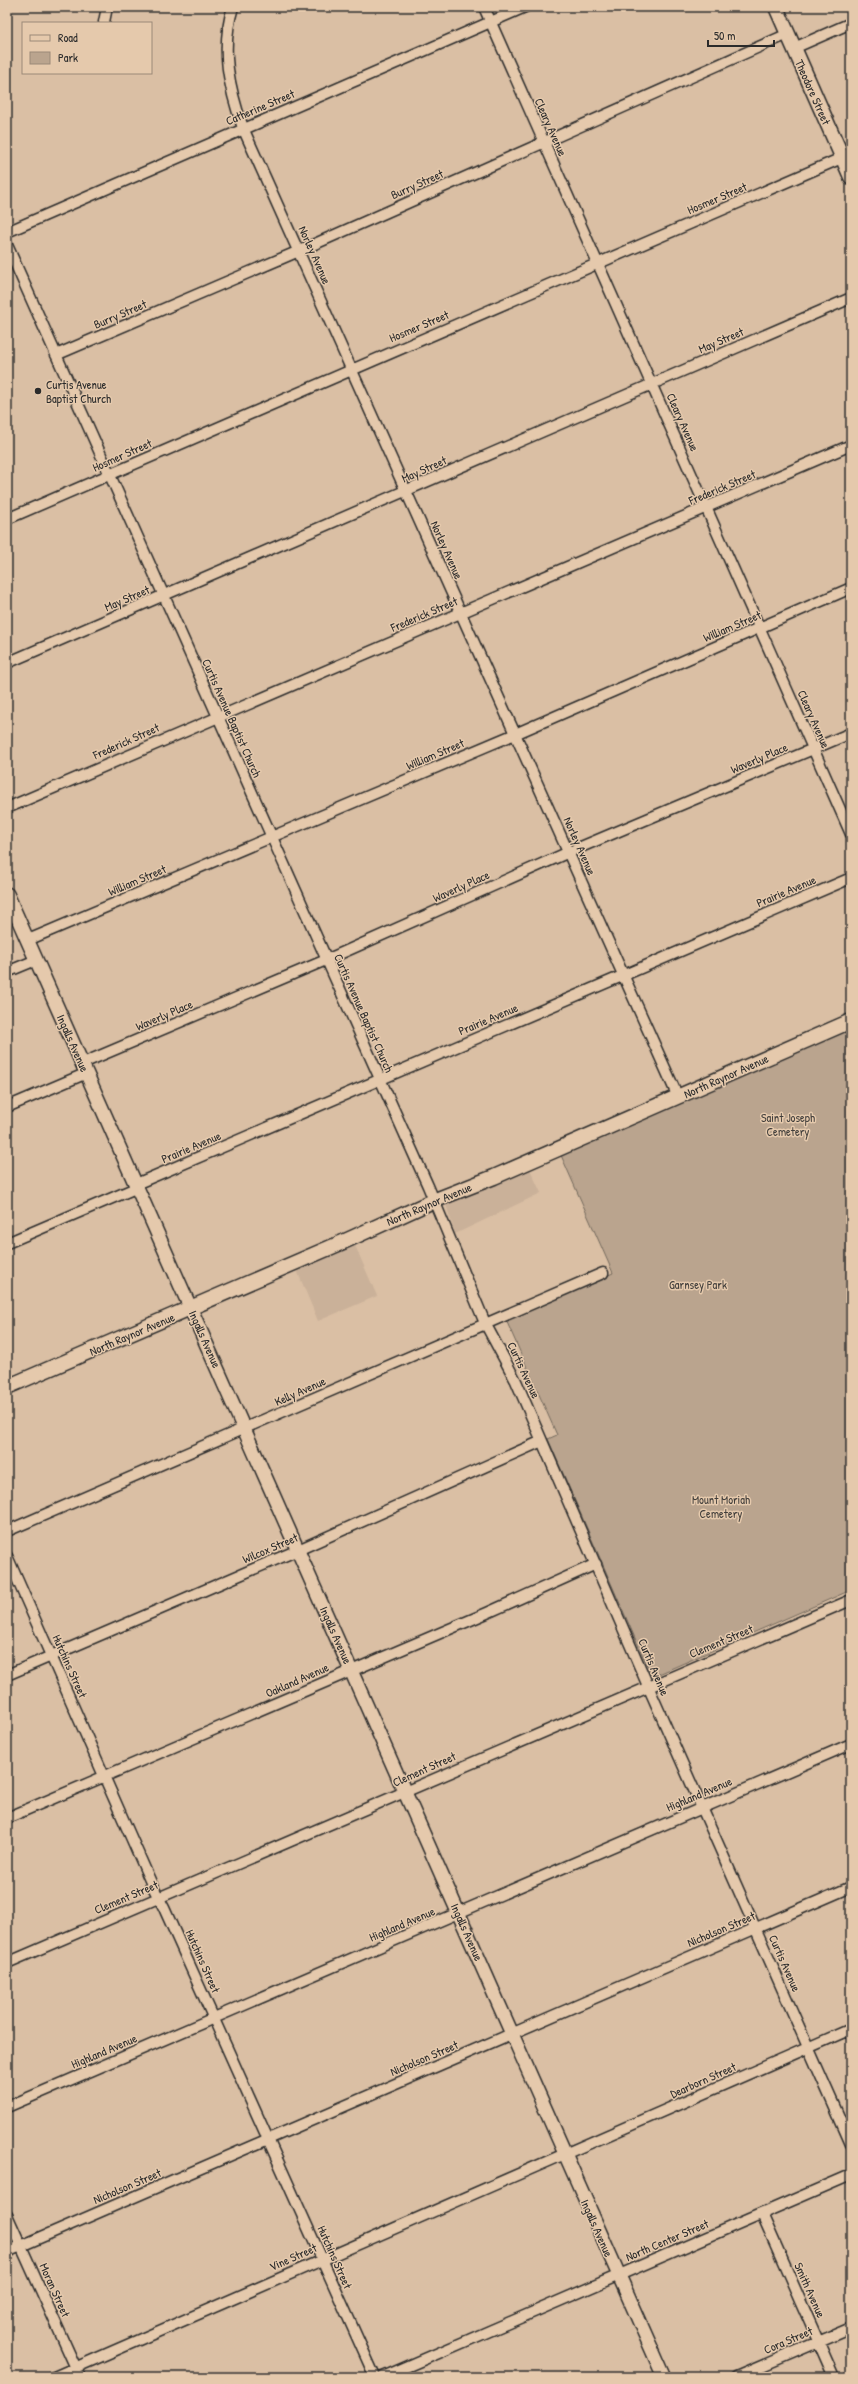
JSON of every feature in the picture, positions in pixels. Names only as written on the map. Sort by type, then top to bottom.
[{"type":"main road","name":"Theodore Street","points":[[776,7],[794,48],[847,156],[851,176]]},
{"type":"main road","name":"North Raynor Avenue","points":[[7,1387],[191,1308],[432,1201],[494,1177],[851,1022]]},
{"type":"street","points":[[104,22],[107,7]]},
{"type":"street","name":"Norley Avenue","points":[[233,7],[229,19],[225,54],[231,93],[243,128],[678,1097]]},
{"type":"street","name":"Cleary Avenue","points":[[484,7],[543,143],[851,834]]},
{"type":"street","name":"Catherine Street","points":[[7,232],[243,128],[525,7]]},
{"type":"street","points":[[794,48],[851,23]]},
{"type":"street","name":"Burry Street","points":[[56,355],[299,251],[788,34]]},
{"type":"street","name":"Hosmer Street","points":[[7,519],[352,368],[847,156]]},
{"type":"street","name":"Curtis Avenue Baptist Church","points":[[7,245],[216,716],[428,1186],[432,1201]]},
{"type":"street","name":"May Street","points":[[7,663],[851,298]]},
{"type":"street","name":"Frederick Street","points":[[7,808],[216,716],[707,508],[851,445]]},
{"type":"street","name":"William Street","points":[[28,940],[515,734],[851,588]]},
{"type":"street","name":"Waverly Place","points":[[7,1107],[85,1068],[568,852],[814,750],[851,733]]},
{"type":"street","name":"Prairie Avenue","points":[[7,1243],[380,1079],[851,878]]},
{"type":"street","name":"Ingalls Avenue","points":[[7,894],[664,2377]]},
{"type":"street","points":[[7,972],[36,960]]},
{"type":"street","name":"Curtis Avenue","points":[[432,1201],[485,1323],[516,1381],[701,1807],[851,2144]]},
{"type":"street","name":"Kelly Avenue","points":[[7,1531],[245,1430],[485,1323],[603,1273]]},
{"type":"street","name":"Wilcox Street","points":[[7,1675],[298,1550],[542,1441]]},
{"type":"street","name":"Hutchins Street","points":[[7,1556],[158,1897],[375,2377]]},
{"type":"street","name":"Oakland Avenue","points":[[7,1818],[596,1564]]},
{"type":"street","name":"Clement Street","points":[[7,1963],[648,1686],[851,1600]]},
{"type":"street","name":"Highland Avenue","points":[[7,2107],[459,1914],[701,1807],[851,1744]]},
{"type":"street","name":"Nicholson Street","points":[[7,2252],[851,1887]]},
{"type":"street","name":"Dearborn Street","points":[[565,2154],[851,2029]]},
{"type":"street","name":"Vine Street","points":[[54,2377],[78,2372],[322,2258],[565,2154]]},
{"type":"street","name":"North Center Street","points":[[383,2377],[618,2274],[851,2175]]},
{"type":"street","name":"Smith Avenue","points":[[762,2214],[834,2377]]},
{"type":"street","name":"Moran Street","points":[[7,2215],[78,2372]]},
{"type":"street","name":"Cora Street","points":[[736,2377],[851,2328]]},
{"type":"shaded area","points":[[529,1167],[541,1193],[455,1234],[446,1204]]},
{"type":"shaded area","points":[[354,1243],[377,1296],[318,1321],[296,1268]]},
{"type":"green space","points":[[851,1028],[851,1590],[652,1677],[548,1439],[557,1435],[506,1320],[613,1273],[560,1153]]},
{"type":"place","name":"Curtis Avenue Baptist Church","points":[[38,391]]},
{"type":"park label","name":"Saint Joseph Cemetery","points":[[788,1124]]},
{"type":"park label","name":"Garnsey Park","points":[[698,1284]]},
{"type":"park label","name":"Mount Moriah Cemetery","points":[[721,1506]]}]
